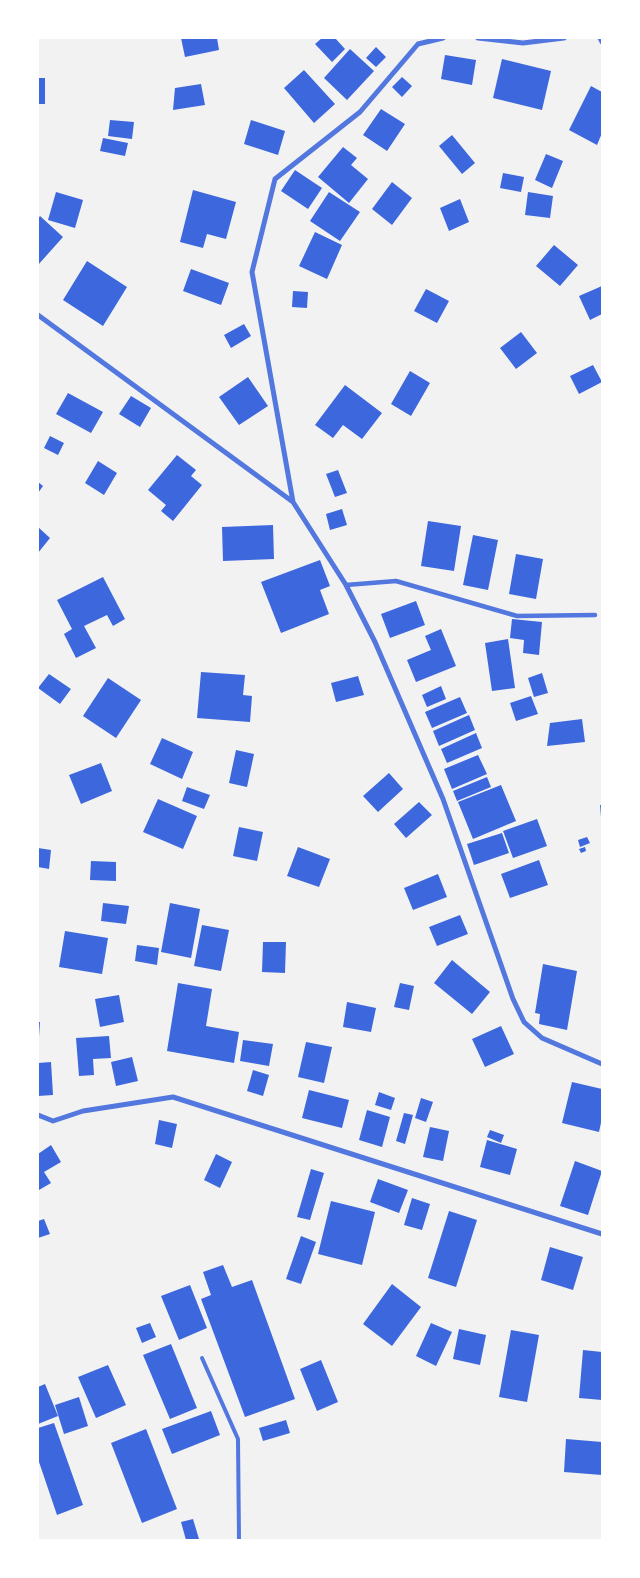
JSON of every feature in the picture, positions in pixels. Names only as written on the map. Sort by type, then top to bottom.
[{"type":"street","points":[[293,502],[252,272],[275,179],[360,112],[418,44],[443,38]]},
{"type":"street","points":[[478,38],[523,43],[564,38]]},
{"type":"street","points":[[600,38],[602,42]]},
{"type":"street","points":[[38,315],[293,502],[346,585],[375,642],[443,799],[513,999],[524,1022],[542,1038],[602,1064]]},
{"type":"street","points":[[346,585],[396,581],[517,616],[596,615]]},
{"type":"street","points":[[38,1115],[53,1121],[83,1111],[173,1097],[602,1234]]},
{"type":"lane","points":[[202,1358],[238,1439],[239,1540]]},
{"type":"building","points":[[181,38],[217,38],[219,50],[185,57]]},
{"type":"building","points":[[322,38],[335,38],[345,49],[332,62],[315,44]]},
{"type":"building","points":[[376,47],[386,57],[376,67],[366,58]]},
{"type":"building","points":[[350,49],[374,71],[347,100],[324,78]]},
{"type":"building","points":[[445,55],[476,60],[472,85],[441,79]]},
{"type":"building","points":[[502,59],[551,71],[542,110],[493,98]]},
{"type":"building","points":[[304,70],[335,104],[314,123],[284,88]]},
{"type":"building","points":[[402,77],[412,86],[402,97],[392,87]]},
{"type":"building","points":[[38,78],[45,78],[45,104],[38,104]]},
{"type":"building","points":[[201,84],[205,105],[173,110],[175,88]]},
{"type":"building","points":[[591,86],[602,92],[602,133],[597,145],[569,130]]},
{"type":"building","points":[[381,109],[405,124],[387,151],[363,135]]},
{"type":"building","points":[[110,120],[134,122],[132,139],[108,136]]},
{"type":"building","points":[[251,120],[285,131],[278,155],[244,144]]},
{"type":"building","points":[[452,135],[475,163],[462,174],[439,146]]},
{"type":"building","points":[[103,138],[128,143],[125,156],[100,151]]},
{"type":"building","points":[[343,147],[357,158],[351,165],[368,179],[349,203],[318,177]]},
{"type":"building","points":[[546,154],[563,161],[552,188],[535,180]]},
{"type":"building","points":[[295,170],[322,188],[308,209],[281,191]]},
{"type":"building","points":[[503,173],[524,177],[521,192],[500,188]]},
{"type":"building","points":[[392,182],[412,198],[392,225],[372,209]]},
{"type":"building","points":[[193,190],[236,202],[226,239],[207,234],[203,248],[180,242]]},
{"type":"building","points":[[56,192],[83,200],[75,228],[48,220]]},
{"type":"building","points":[[329,192],[360,212],[340,241],[310,221]]},
{"type":"building","points":[[528,192],[553,196],[550,218],[525,215]]},
{"type":"building","points":[[460,199],[469,222],[449,231],[440,208]]},
{"type":"building","points":[[40,216],[63,237],[38,265],[38,219]]},
{"type":"building","points":[[315,232],[342,245],[327,279],[299,266]]},
{"type":"building","points":[[554,245],[578,265],[560,286],[536,266]]},
{"type":"building","points":[[87,261],[127,287],[103,326],[63,300]]},
{"type":"building","points":[[191,269],[229,283],[221,305],[183,291]]},
{"type":"building","points":[[602,286],[602,314],[590,320],[579,296]]},
{"type":"building","points":[[426,289],[449,301],[437,323],[414,311]]},
{"type":"building","points":[[293,291],[308,292],[307,308],[292,307]]},
{"type":"building","points":[[244,324],[251,336],[231,348],[224,335]]},
{"type":"building","points":[[521,332],[537,353],[516,369],[500,348]]},
{"type":"building","points":[[593,365],[602,382],[579,394],[570,376]]},
{"type":"building","points":[[410,371],[430,383],[411,416],[391,404]]},
{"type":"building","points":[[248,377],[268,406],[239,425],[219,397]]},
{"type":"building","points":[[345,385],[382,413],[362,439],[343,425],[333,438],[315,425]]},
{"type":"building","points":[[68,393],[103,412],[91,433],[56,414]]},
{"type":"building","points":[[131,396],[151,408],[140,427],[119,414]]},
{"type":"building","points":[[50,436],[64,443],[58,455],[44,448]]},
{"type":"building","points":[[177,455],[196,470],[191,476],[202,485],[173,521],[161,511],[166,505],[148,490]]},
{"type":"building","points":[[98,461],[117,473],[104,495],[85,483]]},
{"type":"building","points":[[338,470],[347,493],[335,497],[326,474]]},
{"type":"building","points":[[38,482],[43,486],[38,493]]},
{"type":"building","points":[[342,509],[347,525],[330,530],[326,514]]},
{"type":"building","points":[[428,521],[461,526],[454,571],[421,566]]},
{"type":"building","points":[[273,525],[274,559],[223,561],[222,527]]},
{"type":"building","points":[[38,527],[50,538],[38,553]]},
{"type":"building","points":[[473,535],[498,540],[488,590],[463,585]]},
{"type":"building","points":[[516,554],[543,559],[536,599],[509,594]]},
{"type":"building","points":[[320,560],[330,586],[320,590],[329,614],[281,633],[261,582]]},
{"type":"building","points":[[103,577],[125,619],[113,626],[107,615],[84,626],[96,648],[76,658],[64,634],[72,629],[57,600]]},
{"type":"building","points":[[416,601],[425,625],[390,638],[381,614]]},
{"type":"building","points":[[512,619],[542,622],[539,655],[523,653],[524,640],[510,638]]},
{"type":"building","points":[[441,629],[456,666],[416,682],[407,660],[431,650],[425,636]]},
{"type":"building","points":[[508,639],[515,688],[492,691],[485,643]]},
{"type":"building","points":[[201,672],[245,675],[243,695],[252,696],[250,722],[197,718]]},
{"type":"building","points":[[542,673],[548,693],[534,697],[528,678]]},
{"type":"building","points":[[49,674],[71,689],[60,704],[38,688]]},
{"type":"building","points":[[358,676],[364,695],[336,702],[331,683]]},
{"type":"building","points":[[108,678],[141,700],[116,738],[83,716]]},
{"type":"building","points":[[441,686],[446,699],[427,707],[422,695]]},
{"type":"building","points":[[531,696],[538,714],[516,721],[510,703]]},
{"type":"building","points":[[460,697],[467,713],[432,728],[425,712]]},
{"type":"building","points":[[469,715],[475,730],[439,746],[433,731]]},
{"type":"building","points":[[582,719],[585,742],[547,746],[550,723]]},
{"type":"building","points":[[476,733],[482,748],[447,763],[441,749]]},
{"type":"building","points":[[162,738],[193,752],[182,779],[150,764]]},
{"type":"building","points":[[236,750],[254,754],[247,787],[229,783]]},
{"type":"building","points":[[478,755],[487,774],[452,789],[444,769]]},
{"type":"building","points":[[101,763],[112,791],[81,804],[69,775]]},
{"type":"building","points":[[389,773],[403,789],[378,812],[363,796]]},
{"type":"building","points":[[487,777],[491,787],[457,801],[453,791]]},
{"type":"building","points":[[501,785],[516,821],[473,839],[458,802]]},
{"type":"building","points":[[187,787],[210,795],[204,809],[182,801]]},
{"type":"building","points":[[158,799],[197,816],[183,849],[143,832]]},
{"type":"building","points":[[419,802],[432,815],[406,838],[394,824]]},
{"type":"building","points":[[600,805],[602,805],[602,817],[601,817]]},
{"type":"building","points":[[537,819],[547,846],[513,858],[503,831]]},
{"type":"building","points":[[239,827],[263,832],[257,861],[233,856]]},
{"type":"building","points":[[502,833],[509,853],[474,865],[467,844]]},
{"type":"building","points":[[587,837],[590,843],[580,847],[578,840]]},
{"type":"building","points":[[298,847],[330,859],[319,887],[287,876]]},
{"type":"building","points":[[585,847],[586,851],[581,853],[579,849]]},
{"type":"building","points":[[38,848],[51,850],[49,869],[38,867]]},
{"type":"building","points":[[539,860],[548,885],[510,898],[501,874]]},
{"type":"building","points":[[91,861],[116,862],[116,881],[90,880]]},
{"type":"building","points":[[438,874],[447,897],[413,910],[404,888]]},
{"type":"building","points":[[103,903],[129,906],[126,924],[101,921]]},
{"type":"building","points":[[170,903],[200,909],[191,958],[161,952]]},
{"type":"building","points":[[460,915],[468,934],[437,946],[429,927]]},
{"type":"building","points":[[202,925],[229,930],[221,971],[194,966]]},
{"type":"building","points":[[65,931],[108,938],[102,974],[59,967]]},
{"type":"building","points":[[263,942],[286,942],[285,973],[262,972]]},
{"type":"building","points":[[137,945],[159,948],[157,965],[135,961]]},
{"type":"building","points":[[452,960],[490,992],[472,1014],[434,983]]},
{"type":"building","points":[[543,964],[577,971],[567,1030],[539,1024],[540,1014],[535,1013]]},
{"type":"building","points":[[178,983],[212,989],[206,1026],[239,1032],[234,1063],[167,1051]]},
{"type":"building","points":[[400,983],[414,986],[409,1010],[394,1007]]},
{"type":"building","points":[[119,995],[124,1022],[100,1027],[95,999]]},
{"type":"building","points":[[347,1002],[376,1008],[371,1032],[343,1027]]},
{"type":"building","points":[[38,1022],[40,1022],[39,1037],[38,1037]]},
{"type":"building","points":[[501,1026],[514,1054],[485,1067],[472,1039]]},
{"type":"building","points":[[109,1036],[111,1058],[93,1059],[94,1075],[79,1076],[76,1038]]},
{"type":"building","points":[[243,1040],[273,1044],[269,1066],[240,1061]]},
{"type":"building","points":[[306,1042],[332,1047],[324,1083],[298,1077]]},
{"type":"building","points":[[132,1057],[138,1081],[116,1086],[111,1062]]},
{"type":"building","points":[[51,1062],[53,1095],[38,1096],[38,1063]]},
{"type":"building","points":[[253,1070],[269,1075],[263,1096],[247,1091]]},
{"type":"building","points":[[572,1082],[602,1089],[602,1118],[599,1132],[562,1123]]},
{"type":"building","points":[[309,1090],[349,1100],[342,1128],[302,1118]]},
{"type":"building","points":[[379,1092],[395,1098],[391,1110],[375,1105]]},
{"type":"building","points":[[421,1098],[433,1102],[426,1122],[415,1118]]},
{"type":"building","points":[[367,1110],[390,1117],[382,1147],[359,1140]]},
{"type":"building","points":[[404,1113],[413,1115],[405,1144],[396,1141]]},
{"type":"building","points":[[159,1120],[177,1124],[172,1148],[155,1144]]},
{"type":"building","points":[[430,1127],[449,1131],[443,1161],[423,1157]]},
{"type":"building","points":[[490,1130],[504,1135],[501,1143],[487,1137]]},
{"type":"building","points":[[487,1140],[517,1149],[510,1175],[480,1167]]},
{"type":"building","points":[[51,1145],[61,1162],[44,1172],[51,1183],[39,1190],[38,1154]]},
{"type":"building","points":[[216,1154],[232,1162],[220,1188],[204,1180]]},
{"type":"building","points":[[575,1161],[602,1171],[588,1215],[560,1206]]},
{"type":"building","points":[[311,1169],[324,1173],[310,1220],[297,1217]]},
{"type":"building","points":[[378,1179],[408,1190],[399,1213],[370,1202]]},
{"type":"building","points":[[412,1198],[430,1204],[422,1230],[404,1225]]},
{"type":"building","points":[[331,1201],[375,1212],[362,1265],[318,1254]]},
{"type":"building","points":[[449,1211],[477,1220],[456,1287],[428,1278]]},
{"type":"building","points":[[44,1219],[50,1234],[38,1238],[38,1221]]},
{"type":"building","points":[[301,1236],[316,1242],[301,1284],[286,1279]]},
{"type":"building","points":[[550,1247],[583,1257],[573,1290],[541,1280]]},
{"type":"building","points":[[223,1265],[232,1287],[252,1280],[295,1399],[245,1417],[201,1299],[211,1295],[203,1272]]},
{"type":"building","points":[[392,1284],[421,1307],[392,1346],[363,1324]]},
{"type":"building","points":[[190,1285],[207,1328],[179,1340],[161,1296]]},
{"type":"building","points":[[150,1323],[156,1337],[142,1343],[136,1328]]},
{"type":"building","points":[[431,1323],[452,1332],[436,1366],[416,1356]]},
{"type":"building","points":[[459,1329],[486,1335],[480,1365],[453,1359]]},
{"type":"building","points":[[511,1330],[539,1335],[527,1402],[499,1397]]},
{"type":"building","points":[[171,1344],[197,1408],[170,1419],[143,1355]]},
{"type":"building","points":[[583,1350],[602,1352],[602,1400],[579,1398]]},
{"type":"building","points":[[321,1360],[338,1402],[317,1411],[300,1369]]},
{"type":"building","points":[[108,1365],[126,1405],[96,1418],[78,1377]]},
{"type":"building","points":[[45,1384],[58,1416],[38,1424],[38,1387]]},
{"type":"building","points":[[79,1397],[88,1426],[64,1434],[55,1405]]},
{"type":"building","points":[[211,1411],[220,1435],[172,1454],[162,1429]]},
{"type":"building","points":[[286,1420],[290,1433],[263,1441],[259,1428]]},
{"type":"building","points":[[54,1423],[83,1505],[57,1515],[38,1459],[38,1428]]},
{"type":"building","points":[[146,1429],[177,1509],[142,1523],[111,1443]]},
{"type":"building","points":[[566,1439],[602,1442],[602,1475],[564,1472]]},
{"type":"building","points":[[193,1519],[199,1539],[186,1540],[181,1522]]}]
